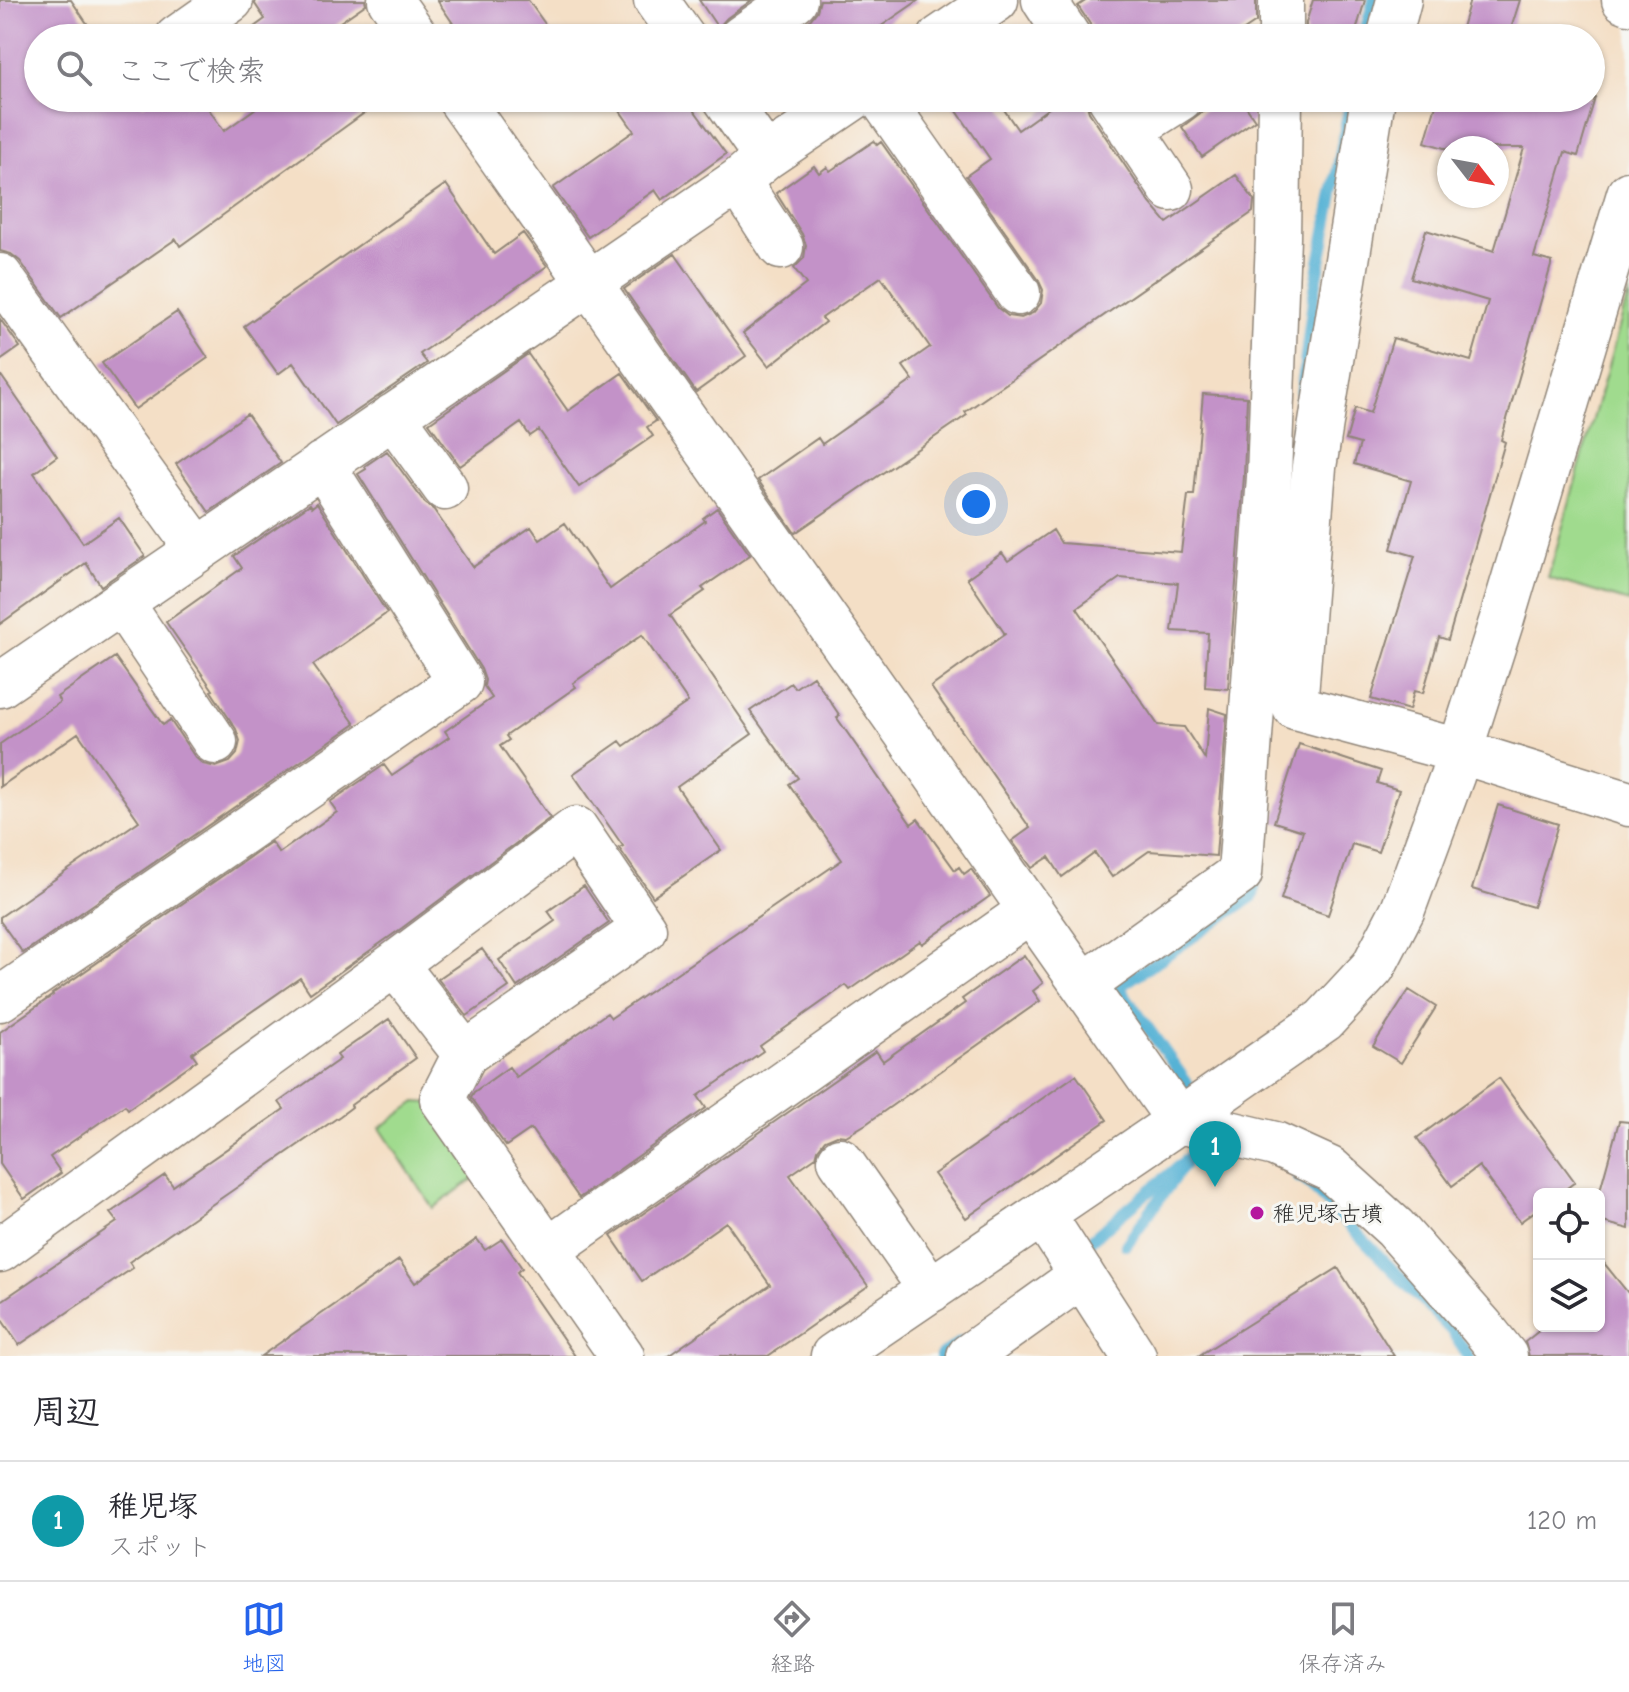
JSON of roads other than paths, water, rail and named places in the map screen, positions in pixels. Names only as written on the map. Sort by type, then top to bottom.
[{"type":"street","points":[[197,24],[231,0]]},
{"type":"street","points":[[390,0],[407,24]]},
{"type":"street","points":[[656,0],[673,24]]},
{"type":"street","points":[[761,24],[795,0]]},
{"type":"street","points":[[961,24],[996,0]]},
{"type":"street","points":[[1044,0],[1060,24]]},
{"type":"street","points":[[1393,24],[1399,0]]},
{"type":"street","points":[[469,112],[1179,1121],[1275,1144],[1330,1169],[1395,1228],[1505,1356]]},
{"type":"street","points":[[730,112],[781,247]]},
{"type":"street","points":[[0,685],[833,112]]},
{"type":"street","points":[[891,112],[1018,293]]},
{"type":"street","points":[[1084,985],[1240,873],[1269,477],[1280,112]]},
{"type":"street","points":[[1371,112],[1314,467],[1295,707],[1459,751],[1629,804]]},
{"type":"street","points":[[1120,114],[1171,189]]},
{"type":"street","points":[[833,1356],[1324,1020],[1373,967],[1403,909],[1452,776],[1619,261],[1629,194]]},
{"type":"street","points":[[0,276],[198,550]]},
{"type":"street","points":[[393,416],[445,488]]},
{"type":"street","points":[[0,999],[460,682],[322,464]]},
{"type":"street","points":[[121,602],[215,742]]},
{"type":"street","points":[[0,1250],[576,829],[644,929],[465,1054],[442,1099],[622,1356]]},
{"type":"street","points":[[548,1250],[1031,910]]},
{"type":"street","points":[[395,964],[465,1054]]},
{"type":"street","points":[[840,1160],[931,1290]]},
{"type":"street","points":[[1043,1215],[1134,1356]]},
{"type":"street","points":[[969,1356],[1082,1275]]},
{"type":"waterway","points":[[1367,24],[1374,0]]},
{"type":"waterway","points":[[1294,454],[1313,300],[1348,112]]},
{"type":"waterway","points":[[1199,1100],[1119,987],[1253,896],[1256,875]]},
{"type":"waterway","points":[[1126,1245],[1195,1149]]},
{"type":"waterway","points":[[1091,1240],[1187,1159]]},
{"type":"waterway","points":[[1298,1177],[1306,1181],[1451,1330],[1468,1356]]},
{"type":"waterway","points":[[941,1356],[961,1342]]},
{"type":"place","name":"稚児塚","points":[[1215,1187]]},
{"type":"place","name":"稚児塚古墳","points":[[1257,1213]]}]
